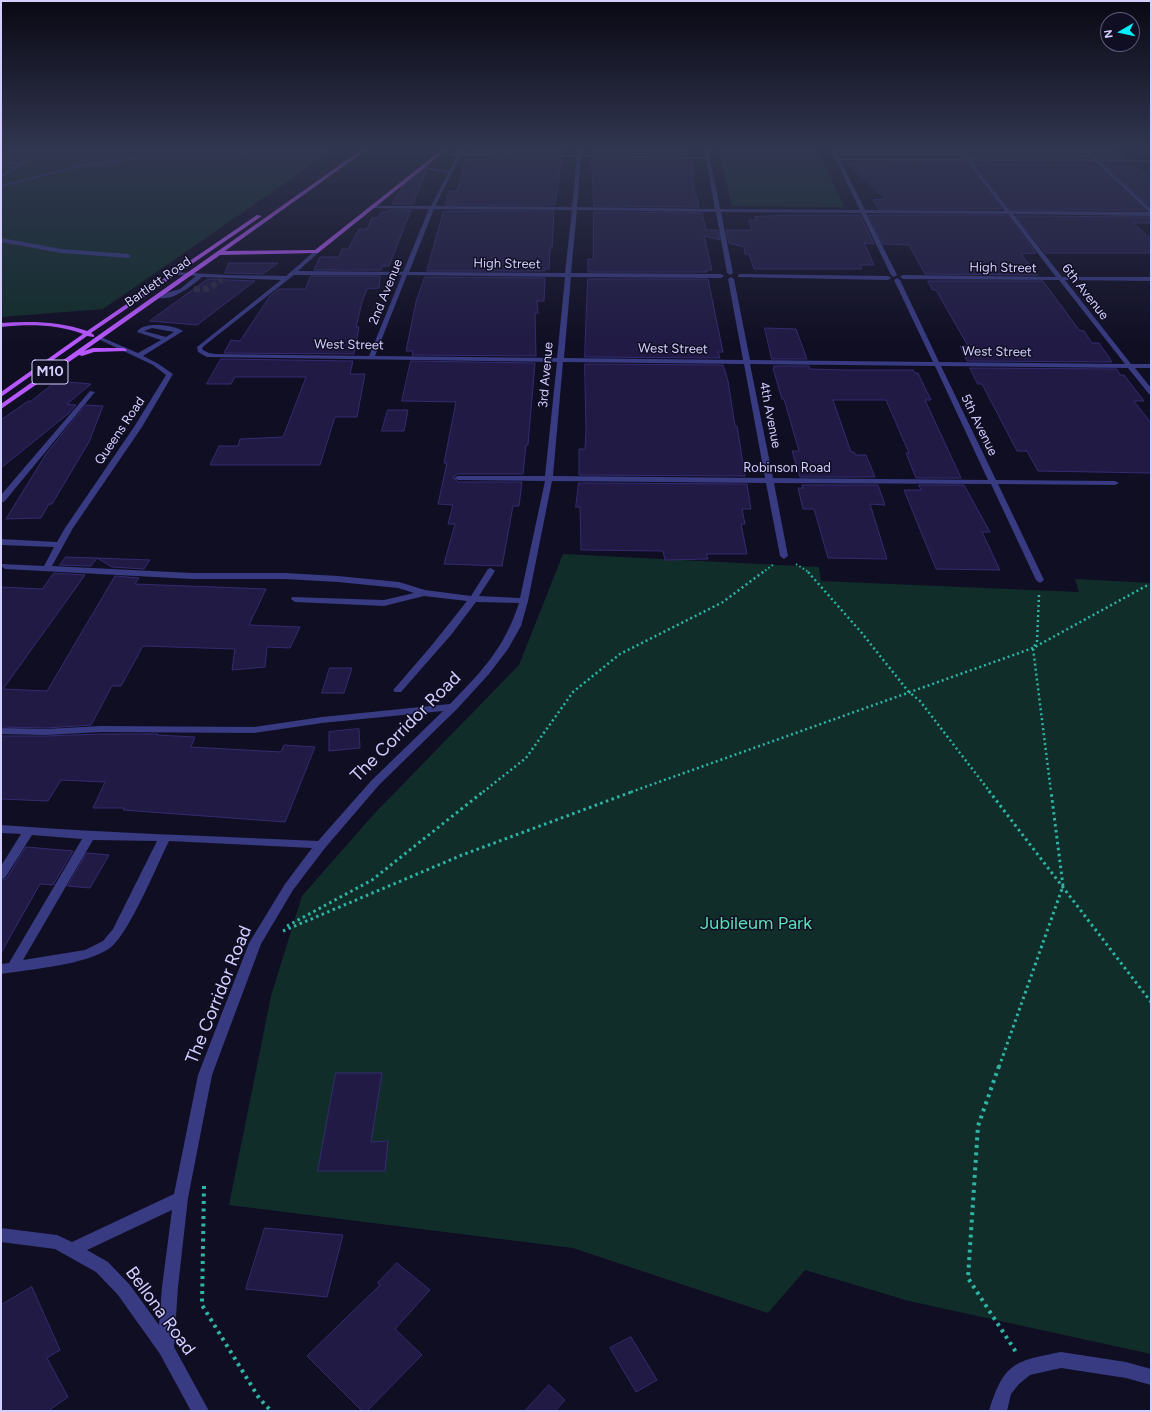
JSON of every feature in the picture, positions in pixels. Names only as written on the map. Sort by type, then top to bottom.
[{"type":"main road","name":"Bartlett Road","points":[[1,395],[88,333],[264,214]]},
{"type":"main road","name":"Bartlett Road","points":[[1,407],[275,214]]},
{"type":"main road","points":[[208,252],[316,252],[364,214]]},
{"type":"main road","points":[[1,325],[24,324],[59,326],[88,333],[99,338]]},
{"type":"main road","points":[[73,356],[93,350],[124,350]]},
{"type":"street","name":"2nd Avenue","points":[[372,358],[430,214]]},
{"type":"street","name":"3rd Avenue","points":[[524,601],[549,478],[574,214]]},
{"type":"street","name":"4th Avenue","points":[[719,214],[784,556]]},
{"type":"street","name":"5th Avenue","points":[[863,214],[1040,580]]},
{"type":"street","name":"6th Avenue","points":[[1009,214],[1151,393]]},
{"type":"street","points":[[1,240],[61,251],[128,256]]},
{"type":"street","points":[[178,273],[224,279],[287,278],[316,252]]},
{"type":"street","name":"High Street","points":[[293,272],[568,276],[1151,279]]},
{"type":"street","points":[[158,296],[176,295],[201,275]]},
{"type":"street","name":"West Street","points":[[287,278],[199,348],[202,353],[215,356],[1151,366]]},
{"type":"street","points":[[168,289],[194,289]]},
{"type":"street","points":[[138,356],[180,331],[151,326],[141,330],[140,332],[166,339]]},
{"type":"street","name":"Queens Road","points":[[46,568],[69,528],[138,427],[170,374],[155,364],[99,338]]},
{"type":"street","points":[[1,500],[92,392]]},
{"type":"street","name":"Robinson Road","points":[[458,478],[1115,483]]},
{"type":"street","points":[[1,542],[60,545]]},
{"type":"street","points":[[5,566],[192,576],[285,576],[338,579],[399,585],[424,593],[475,599],[524,601]]},
{"type":"street","points":[[398,690],[448,634],[475,599],[491,571]]},
{"type":"street","points":[[295,599],[384,603],[424,593]]},
{"type":"street","name":"The Corridor Road","points":[[166,1348],[170,1287],[181,1198],[205,1075],[255,943],[289,887],[322,845],[375,783],[453,707],[486,672],[503,649],[516,626],[524,601]]},
{"type":"street","points":[[1,731],[46,732],[101,729],[254,730],[322,720],[453,707]]},
{"type":"street","points":[[1,829],[90,836],[164,837],[322,845]]},
{"type":"street","points":[[1,875],[28,831]]},
{"type":"street","points":[[7,968],[90,836]]},
{"type":"street","points":[[7,968],[88,954],[107,944],[118,932],[164,837]]},
{"type":"street","points":[[72,1250],[181,1198]]},
{"type":"street","name":"Bellona Road","points":[[1,1235],[57,1242],[102,1267],[124,1290],[166,1348],[200,1411]]},
{"type":"street","points":[[998,1411],[1004,1390],[1013,1378],[1026,1367],[1061,1360],[1126,1370],[1151,1377]]},
{"type":"path","points":[[279,931],[372,880],[526,758],[573,692],[620,654],[723,602],[784,556],[810,573],[861,632],[908,691],[920,702],[1151,1002]]},
{"type":"path","points":[[1026,1367],[968,1278],[978,1126],[1063,886],[1033,648],[1038,642],[1040,580]]},
{"type":"path","points":[[279,931],[462,855],[908,691],[1033,648],[1146,586],[1151,586]]},
{"type":"path","points":[[279,931],[283,923]]},
{"type":"path","points":[[204,1179],[202,1305],[259,1398],[271,1411]]},
{"type":"green space","points":[[1,214],[241,214],[103,309],[1,317]]},
{"type":"green space","name":"Jubileum Park","points":[[563,554],[819,567],[821,581],[1079,592],[1075,579],[1151,583],[1151,1354],[909,1301],[805,1270],[768,1313],[573,1248],[229,1205],[271,996],[302,896],[374,814],[519,665]]},
{"type":"building","points":[[380,214],[409,214],[389,266],[382,266],[381,270],[314,270],[320,257],[339,257],[342,249],[348,249],[359,229],[367,229],[372,218],[378,218]]},
{"type":"building","points":[[443,214],[554,214],[549,269],[545,269],[545,271],[427,271]]},
{"type":"building","points":[[594,214],[702,214],[706,230],[718,230],[720,240],[704,236],[712,270],[706,270],[707,272],[588,272],[588,259],[593,259]]},
{"type":"building","points":[[791,215],[860,215],[874,244],[864,243],[874,265],[860,265],[862,269],[754,269],[749,254],[745,254],[744,247],[729,243],[726,230],[752,230],[749,220],[757,220],[755,217]]},
{"type":"building","points":[[869,215],[1007,215],[1036,253],[1021,254],[1038,275],[925,274],[909,245],[883,244]]},
{"type":"building","points":[[1016,216],[1151,217],[1151,223],[1133,223],[1151,239],[1151,253],[1046,253]]},
{"type":"building","points":[[229,263],[278,263],[263,274],[225,273]]},
{"type":"building","points":[[311,276],[380,276],[379,288],[367,289],[362,302],[356,327],[359,327],[354,354],[224,353],[231,340],[240,341],[270,296],[279,289],[305,289]]},
{"type":"building","points":[[425,277],[545,278],[544,301],[537,301],[538,313],[535,313],[536,356],[412,355],[413,351],[406,351],[416,302]]},
{"type":"building","points":[[208,279],[255,281],[197,325],[150,321]]},
{"type":"building","points":[[588,279],[708,279],[723,352],[718,352],[720,358],[585,357]]},
{"type":"building","points":[[928,281],[1043,281],[1079,330],[1084,331],[1092,343],[1099,343],[1112,362],[967,361],[960,346],[968,346],[936,290],[933,290]]},
{"type":"building","points":[[765,328],[796,329],[807,359],[772,359]]},
{"type":"building","points":[[221,359],[353,361],[350,374],[365,374],[357,417],[335,417],[320,465],[210,465],[219,446],[238,446],[240,439],[283,437],[306,377],[235,377],[231,384],[207,384]]},
{"type":"building","points":[[411,361],[535,363],[528,445],[526,445],[523,474],[458,474],[453,477],[458,482],[522,482],[519,506],[513,506],[502,566],[444,564],[455,524],[448,524],[453,505],[438,504],[447,463],[444,463],[456,402],[402,401]]},
{"type":"building","points":[[585,364],[723,365],[728,381],[735,426],[737,426],[745,476],[579,475],[579,449],[585,449],[586,431]]},
{"type":"building","points":[[774,366],[809,366],[809,369],[913,370],[915,373],[918,373],[931,400],[925,400],[961,478],[916,478],[906,453],[909,453],[886,400],[833,400],[851,452],[854,452],[856,455],[866,455],[875,477],[800,477],[792,451],[799,451],[784,399],[782,399],[773,368]]},
{"type":"building","points":[[970,368],[1117,369],[1120,375],[1124,375],[1144,401],[1134,401],[1151,423],[1151,473],[1038,471],[1027,451],[1017,451],[982,384],[978,384]]},
{"type":"building","points":[[57,381],[91,384],[67,404],[76,405],[69,413],[1,468],[1,420],[28,401],[31,401]]},
{"type":"building","points":[[86,405],[103,406],[89,442],[52,504],[49,504],[41,518],[6,519],[46,454]]},
{"type":"building","points":[[388,410],[408,410],[404,431],[382,431]]},
{"type":"building","points":[[579,483],[747,484],[751,509],[742,509],[745,524],[741,524],[747,554],[706,554],[708,559],[665,560],[663,551],[581,550],[580,507],[576,507]]},
{"type":"building","points":[[802,485],[878,485],[885,505],[870,504],[887,559],[828,558],[814,509],[803,509],[798,488],[803,488]]},
{"type":"building","points":[[919,485],[964,485],[990,532],[982,532],[1000,570],[936,569],[904,490],[921,490]]},
{"type":"building","points":[[66,557],[97,558],[91,566],[60,565]]},
{"type":"building","points":[[97,558],[150,560],[144,569],[112,567]]},
{"type":"building","points":[[54,573],[85,575],[3,689],[47,691],[115,576],[139,578],[135,584],[266,589],[249,625],[300,627],[290,648],[267,647],[265,667],[232,670],[235,649],[143,646],[121,686],[112,686],[91,725],[46,728],[1,727],[1,587],[42,589]]},
{"type":"building","points":[[330,668],[352,668],[344,693],[322,693]]},
{"type":"building","points":[[359,729],[360,748],[329,751],[329,732]]},
{"type":"building","points":[[158,734],[157,735],[195,737],[191,747],[281,752],[284,745],[315,747],[285,822],[123,810],[124,808],[93,808],[105,782],[61,780],[48,801],[1,799],[1,736]]},
{"type":"building","points":[[26,847],[73,851],[53,885],[40,884],[1,953],[1,880],[6,879]]},
{"type":"building","points":[[87,853],[109,855],[90,888],[68,886]]},
{"type":"building","points":[[336,1073],[382,1073],[371,1142],[388,1141],[385,1171],[318,1171]]},
{"type":"building","points":[[265,1228],[343,1235],[327,1297],[246,1289]]},
{"type":"building","points":[[397,1263],[430,1290],[395,1329],[422,1355],[367,1411],[362,1411],[307,1356],[380,1285],[378,1283]]},
{"type":"building","points":[[32,1287],[60,1350],[47,1358],[68,1397],[48,1411],[1,1411],[1,1305]]},
{"type":"building","points":[[631,1337],[657,1380],[636,1392],[610,1348]]},
{"type":"building","points":[[549,1385],[565,1400],[555,1411],[525,1411]]},
{"type":"tunnel","points":[[194,289],[207,289],[222,280]]}]
